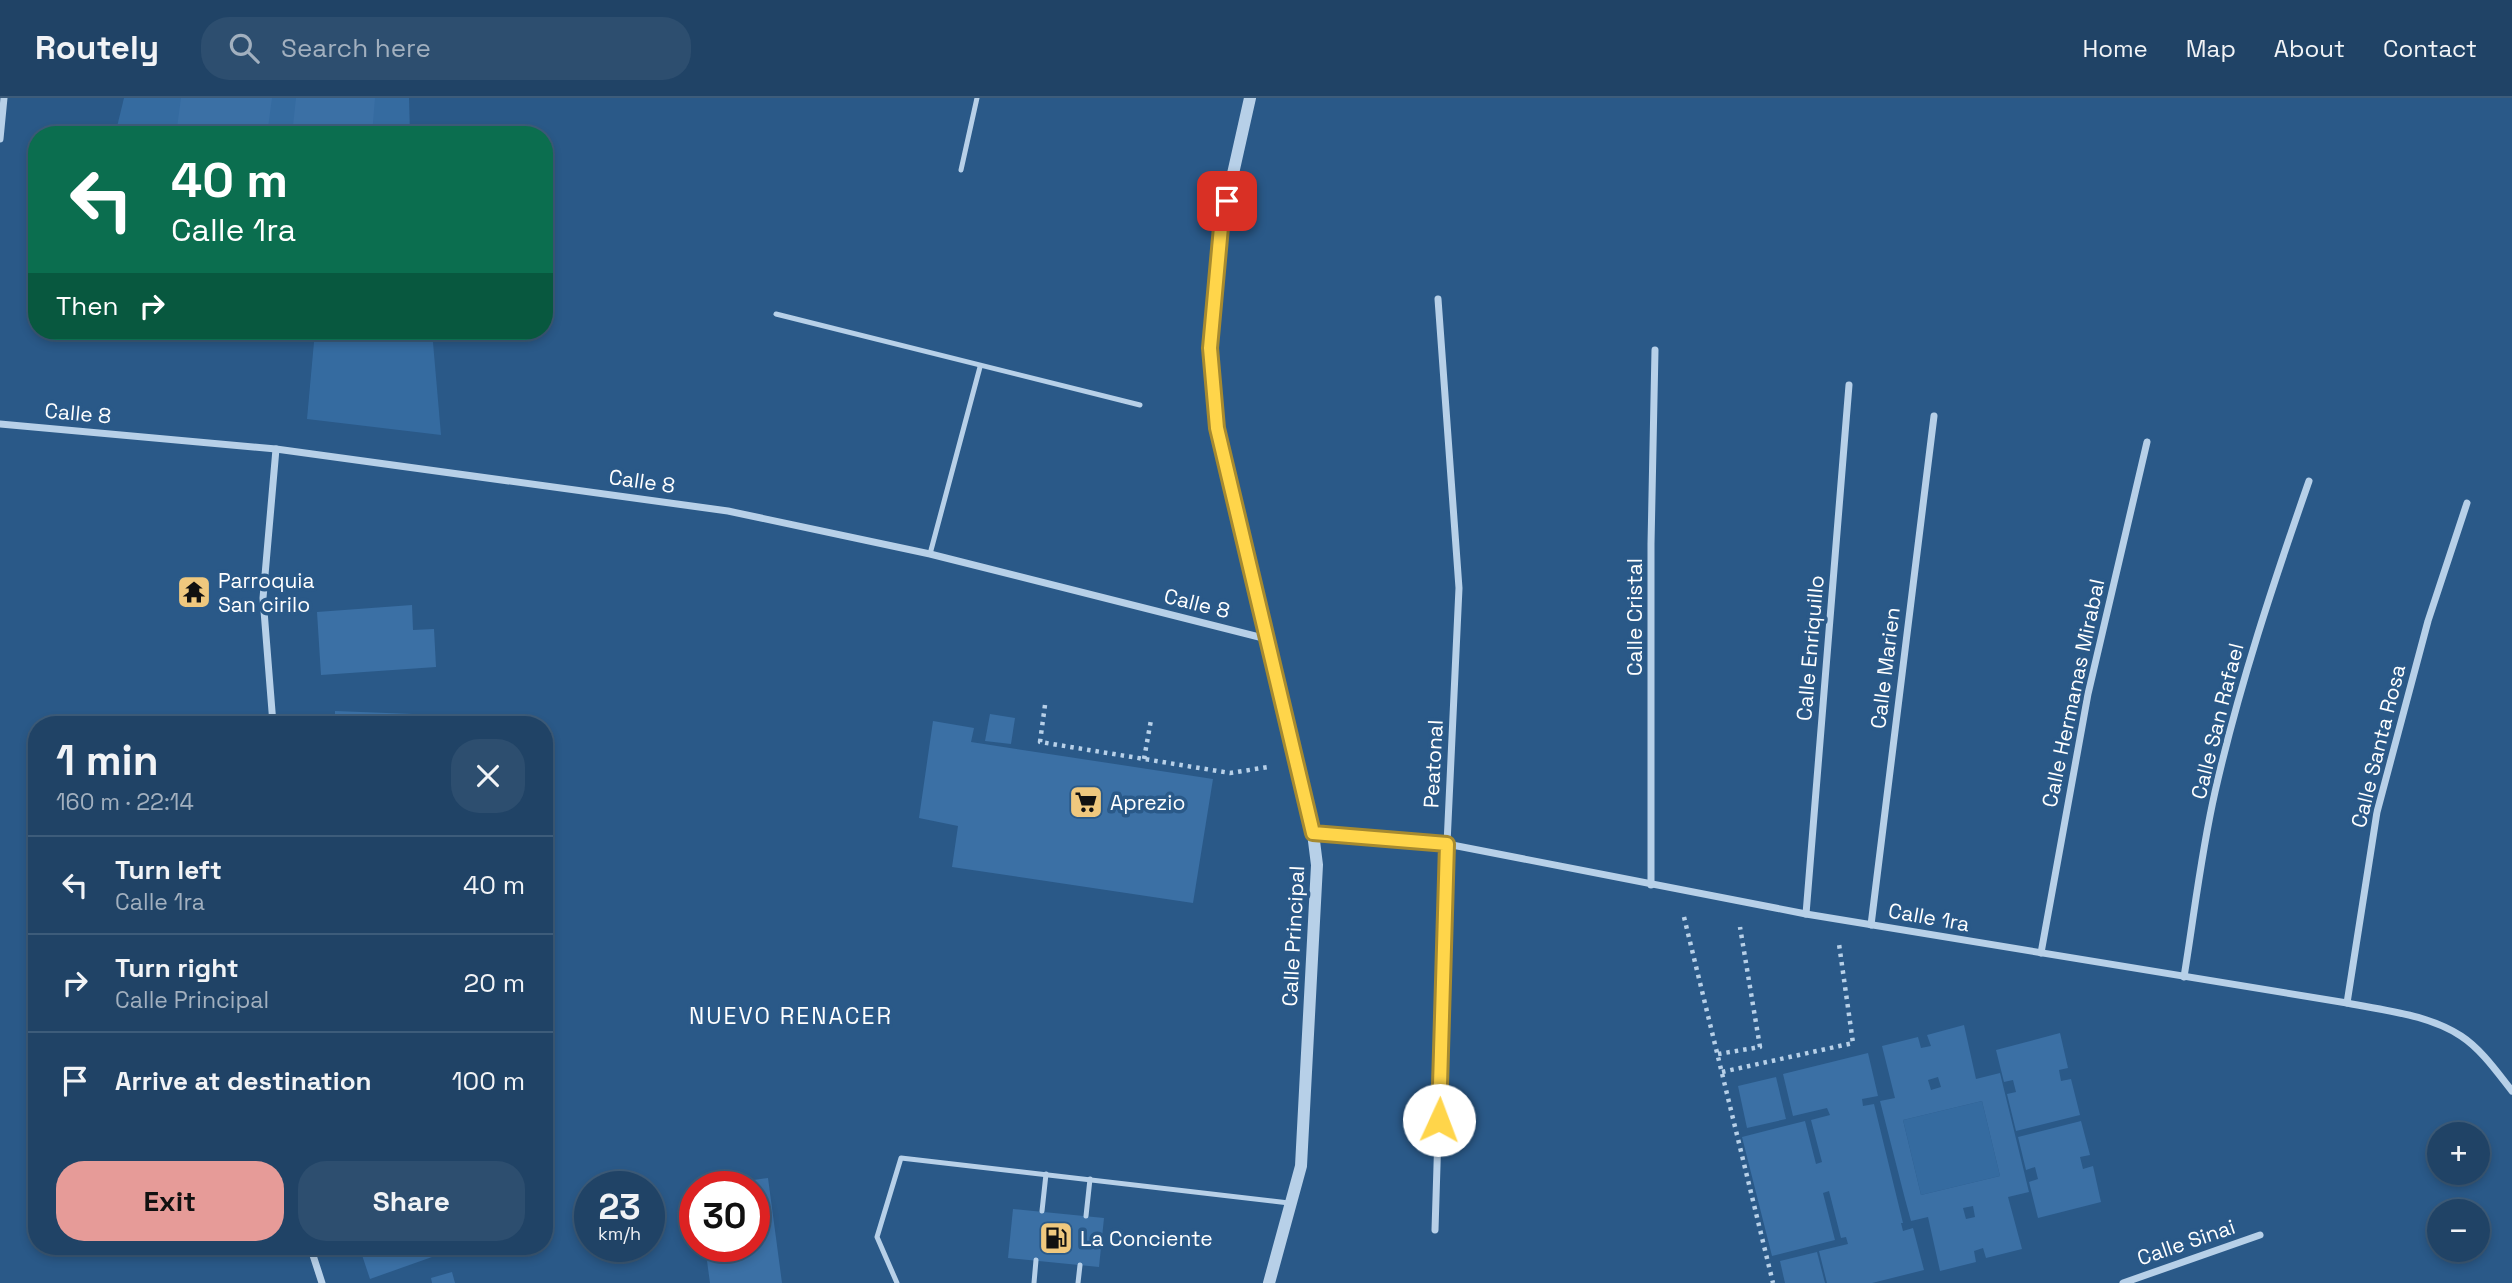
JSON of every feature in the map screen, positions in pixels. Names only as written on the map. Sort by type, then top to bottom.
[{"type":"street","points":[[0,139],[4,98]]},
{"type":"street","name":"Calle Principal","points":[[1250,98],[1221,227],[1210,348],[1217,428],[1313,833],[1317,865],[1301,1166],[1269,1283]]},
{"type":"street","name":"Peatonal","points":[[1435,1230],[1447,844],[1460,588],[1438,299]]},
{"type":"street","name":"Calle Cristal","points":[[1651,885],[1651,544],[1656,350]]},
{"type":"street","name":"Calle Enriquillo","points":[[1806,914],[1849,385]]},
{"type":"street","name":"Calle Marien","points":[[1871,925],[1934,416]]},
{"type":"street","name":"Calle 8","points":[[0,424],[276,449],[728,511],[930,554],[1267,639]]},
{"type":"street","name":"Calle Hermanas Mirabal","points":[[2041,953],[2088,694],[2147,442]]},
{"type":"street","points":[[272,716],[263,598],[276,449]]},
{"type":"street","name":"Calle San Rafael","points":[[2184,977],[2214,795],[2240,691],[2266,604],[2309,481]]},
{"type":"street","name":"Calle Santa Rosa","points":[[2347,1003],[2377,812],[2428,621],[2467,503]]},
{"type":"street","name":"Calle 1ra","points":[[1313,833],[1447,844],[1806,914],[2347,1003],[2428,1019],[2462,1037],[2488,1060],[2512,1091]]},
{"type":"street","name":"Calle Sinai","points":[[2123,1283],[2260,1235]]},
{"type":"street","points":[[313,1255],[322,1283]]},
{"type":"lane","points":[[961,170],[977,98]]},
{"type":"lane","points":[[776,314],[1140,405]]},
{"type":"lane","points":[[930,554],[980,367]]},
{"type":"lane","points":[[897,1283],[877,1237],[901,1158],[1289,1203]]},
{"type":"lane","points":[[1042,1211],[1046,1174]]},
{"type":"lane","points":[[1086,1216],[1090,1180]]},
{"type":"lane","points":[[1034,1283],[1036,1260]]},
{"type":"lane","points":[[1078,1283],[1080,1265]]},
{"type":"path","points":[[1045,705],[1040,742],[1230,773],[1296,762]]},
{"type":"path","points":[[1144,759],[1151,720]]},
{"type":"path","points":[[1684,916],[1773,1283]]},
{"type":"path","points":[[1718,1054],[1759,1047],[1740,925]]},
{"type":"path","points":[[1722,1072],[1853,1043],[1838,941]]},
{"type":"shaded area","points":[[124,98],[409,98],[410,126],[117,126]]},
{"type":"shaded area","points":[[314,340],[433,340],[441,435],[307,419]]},
{"type":"shaded area","points":[[1982,1101],[2000,1176],[1921,1195],[1903,1120]]},
{"type":"building","points":[[181,98],[272,98],[268,126],[177,126]]},
{"type":"building","points":[[296,98],[375,98],[373,126],[293,126]]},
{"type":"building","points":[[412,605],[413,630],[434,629],[436,667],[321,675],[317,612]]},
{"type":"building","points":[[335,711],[413,714],[413,716],[335,716]]},
{"type":"building","points":[[990,714],[1015,718],[1011,744],[985,741]]},
{"type":"building","name":"Aprezio","points":[[933,721],[974,728],[971,742],[1213,779],[1193,903],[952,867],[958,826],[919,818]]},
{"type":"building","points":[[1964,1025],[1976,1079],[2000,1073],[2029,1192],[2008,1197],[2022,1249],[1986,1258],[1983,1248],[1974,1251],[1976,1262],[1940,1271],[1928,1217],[1911,1221],[1880,1101],[1895,1098],[1882,1046],[1918,1037],[1921,1048],[1931,1046],[1927,1035]],"holes":[[[1938,1077],[1941,1087],[1931,1090],[1928,1080]],[[1982,1101],[2000,1176],[1921,1195],[1903,1120]],[[1973,1206],[1975,1217],[1966,1219],[1963,1208]]]},
{"type":"building","points":[[2060,1033],[2068,1068],[2059,1070],[2061,1081],[2071,1079],[2080,1115],[2016,1131],[2007,1094],[2016,1092],[2013,1080],[2004,1082],[1996,1050]]},
{"type":"building","points":[[1868,1053],[1878,1096],[1862,1099],[1863,1106],[1874,1104],[1903,1231],[1913,1228],[1924,1270],[1872,1283],[1827,1283],[1819,1251],[1848,1244],[1846,1237],[1841,1238],[1829,1191],[1823,1193],[1835,1240],[1772,1256],[1742,1137],[1805,1121],[1816,1164],[1822,1162],[1811,1120],[1830,1115],[1827,1108],[1793,1116],[1783,1074]]},
{"type":"building","points":[[1776,1077],[1786,1119],[1747,1128],[1738,1086]]},
{"type":"building","points":[[2081,1121],[2090,1155],[2080,1157],[2083,1169],[2093,1166],[2101,1202],[2038,1218],[2029,1182],[2038,1179],[2035,1167],[2026,1170],[2018,1137]]},
{"type":"building","points":[[770,1193],[782,1283],[710,1283],[707,1262],[770,1262]]},
{"type":"building","name":"La Conciente","points":[[1013,1209],[1104,1218],[1099,1267],[1008,1258]]},
{"type":"building","points":[[1817,1252],[1825,1283],[1785,1283],[1780,1261]]},
{"type":"building","points":[[362,1255],[438,1255],[370,1279]]},
{"type":"building","points":[[452,1272],[455,1283],[432,1283],[431,1278]]},
{"type":"place","name":"Parroquia San cirilo","points":[[194,592]]},
{"type":"place","name":"Aprezio","points":[[1086,802]]},
{"type":"place","name":"La Conciente","points":[[1056,1238]]},
{"type":"district","name":"NUEVO RENACER","points":[[791,1016]]},
{"type":"route","points":[[1227,201],[1221,227],[1210,348],[1217,428],[1313,833],[1447,844],[1439,1120]]}]
